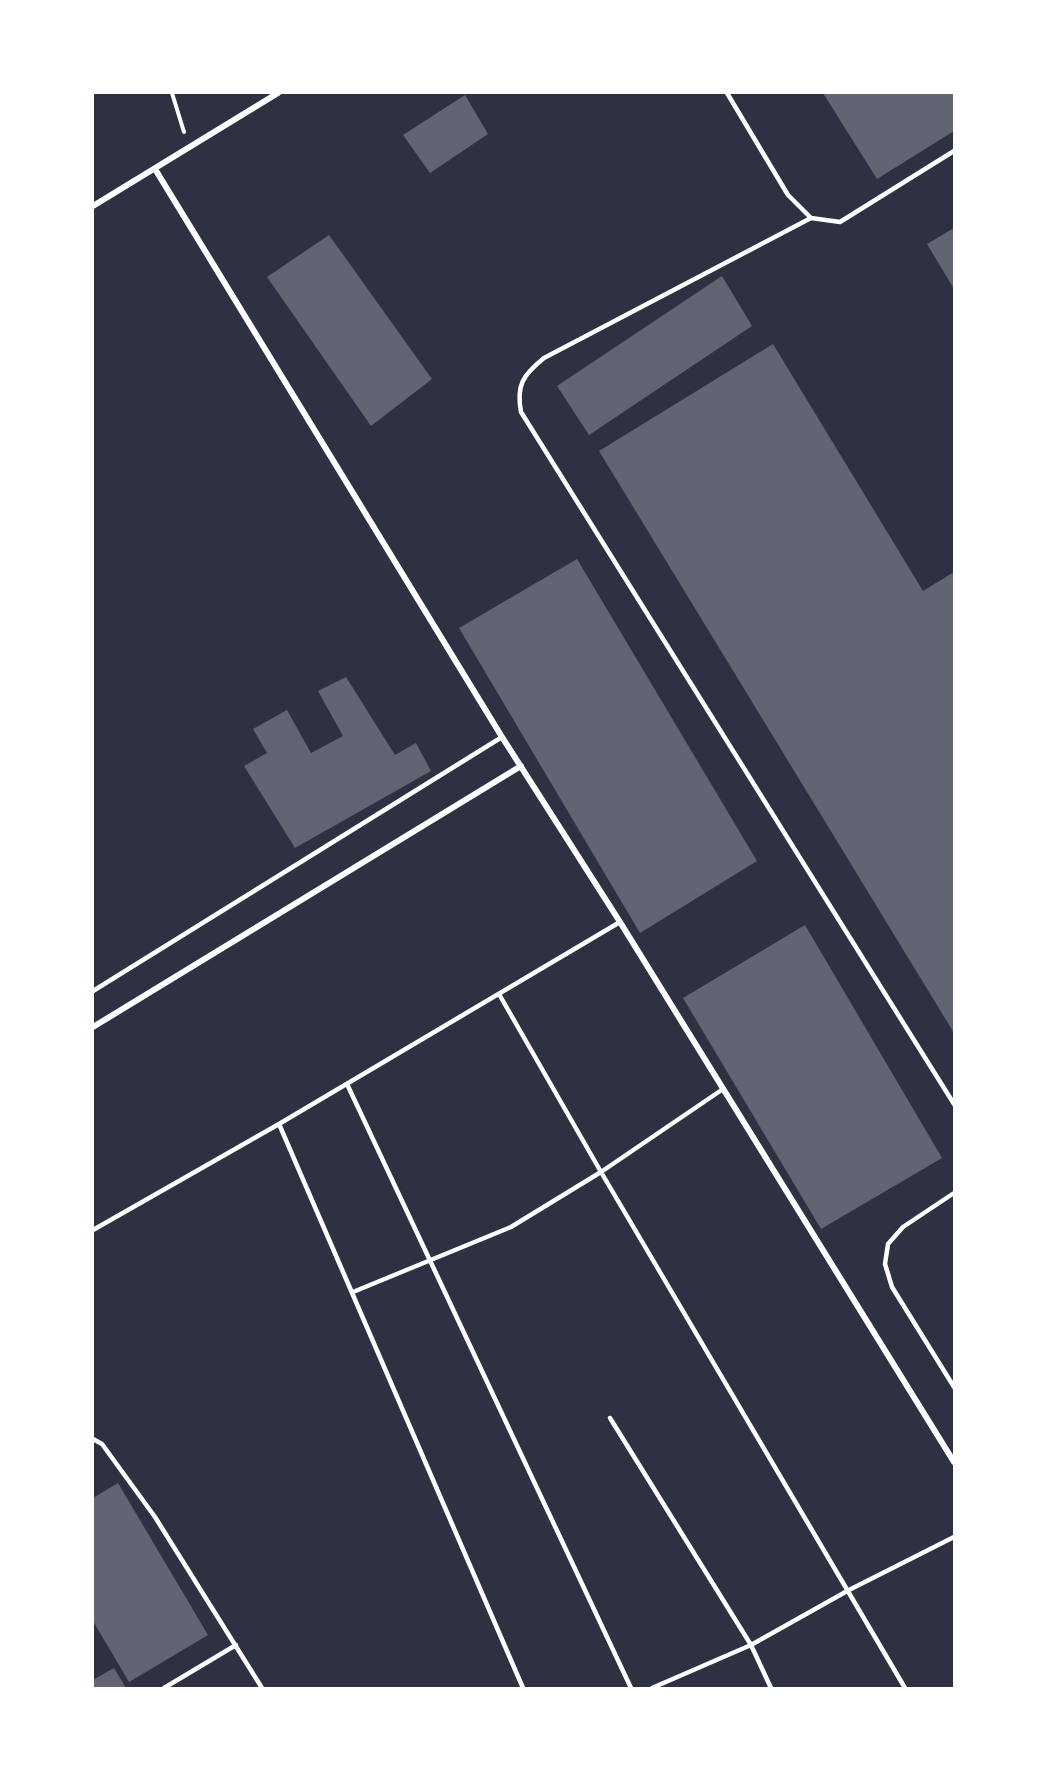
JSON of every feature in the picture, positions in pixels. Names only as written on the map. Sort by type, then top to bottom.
[{"type":"street","points":[[93,206],[278,93]]},
{"type":"street","points":[[155,169],[502,737],[620,922],[954,1462]]},
{"type":"street","points":[[93,1027],[521,766]]},
{"type":"lane","points":[[727,93],[788,195],[811,218]]},
{"type":"lane","points":[[954,151],[840,222],[811,218],[544,358],[526,373],[518,396],[521,412],[954,1104]]},
{"type":"lane","points":[[93,991],[502,737]]},
{"type":"lane","points":[[93,1230],[279,1124],[620,922]]},
{"type":"lane","points":[[499,994],[905,1688]]},
{"type":"lane","points":[[347,1084],[630,1688]]},
{"type":"lane","points":[[353,1292],[511,1227],[602,1172],[723,1089]]},
{"type":"lane","points":[[279,1124],[523,1688]]},
{"type":"lane","points":[[954,1193],[903,1227],[888,1244],[885,1264],[892,1287],[954,1387]]},
{"type":"lane","points":[[610,1418],[751,1645],[771,1688]]},
{"type":"lane","points":[[93,1439],[102,1444],[155,1517],[262,1688]]},
{"type":"lane","points":[[652,1688],[751,1645],[849,1590],[954,1537]]},
{"type":"lane","points":[[164,1688],[236,1645]]},
{"type":"path","points":[[172,93],[189,149]]},
{"type":"building","points":[[823,93],[954,93],[954,131],[877,179]]},
{"type":"building","points":[[465,95],[488,134],[430,173],[403,135]]},
{"type":"building","points":[[954,228],[954,289],[927,244]]},
{"type":"building","points":[[329,235],[432,379],[371,426],[267,277]]},
{"type":"building","points":[[722,276],[752,326],[589,435],[557,386]]},
{"type":"building","points":[[773,344],[923,591],[954,572],[954,1033],[599,451]]},
{"type":"building","points":[[577,559],[757,861],[640,933],[459,628]]},
{"type":"building","points":[[346,677],[395,755],[416,743],[431,771],[295,848],[244,766],[267,753],[253,729],[287,710],[311,753],[343,736],[318,691]]},
{"type":"building","points":[[805,925],[942,1158],[821,1229],[683,998]]},
{"type":"building","points":[[118,1483],[208,1635],[129,1682],[93,1621],[93,1498]]},
{"type":"building","points":[[114,1668],[126,1688],[93,1688],[93,1680]]}]
